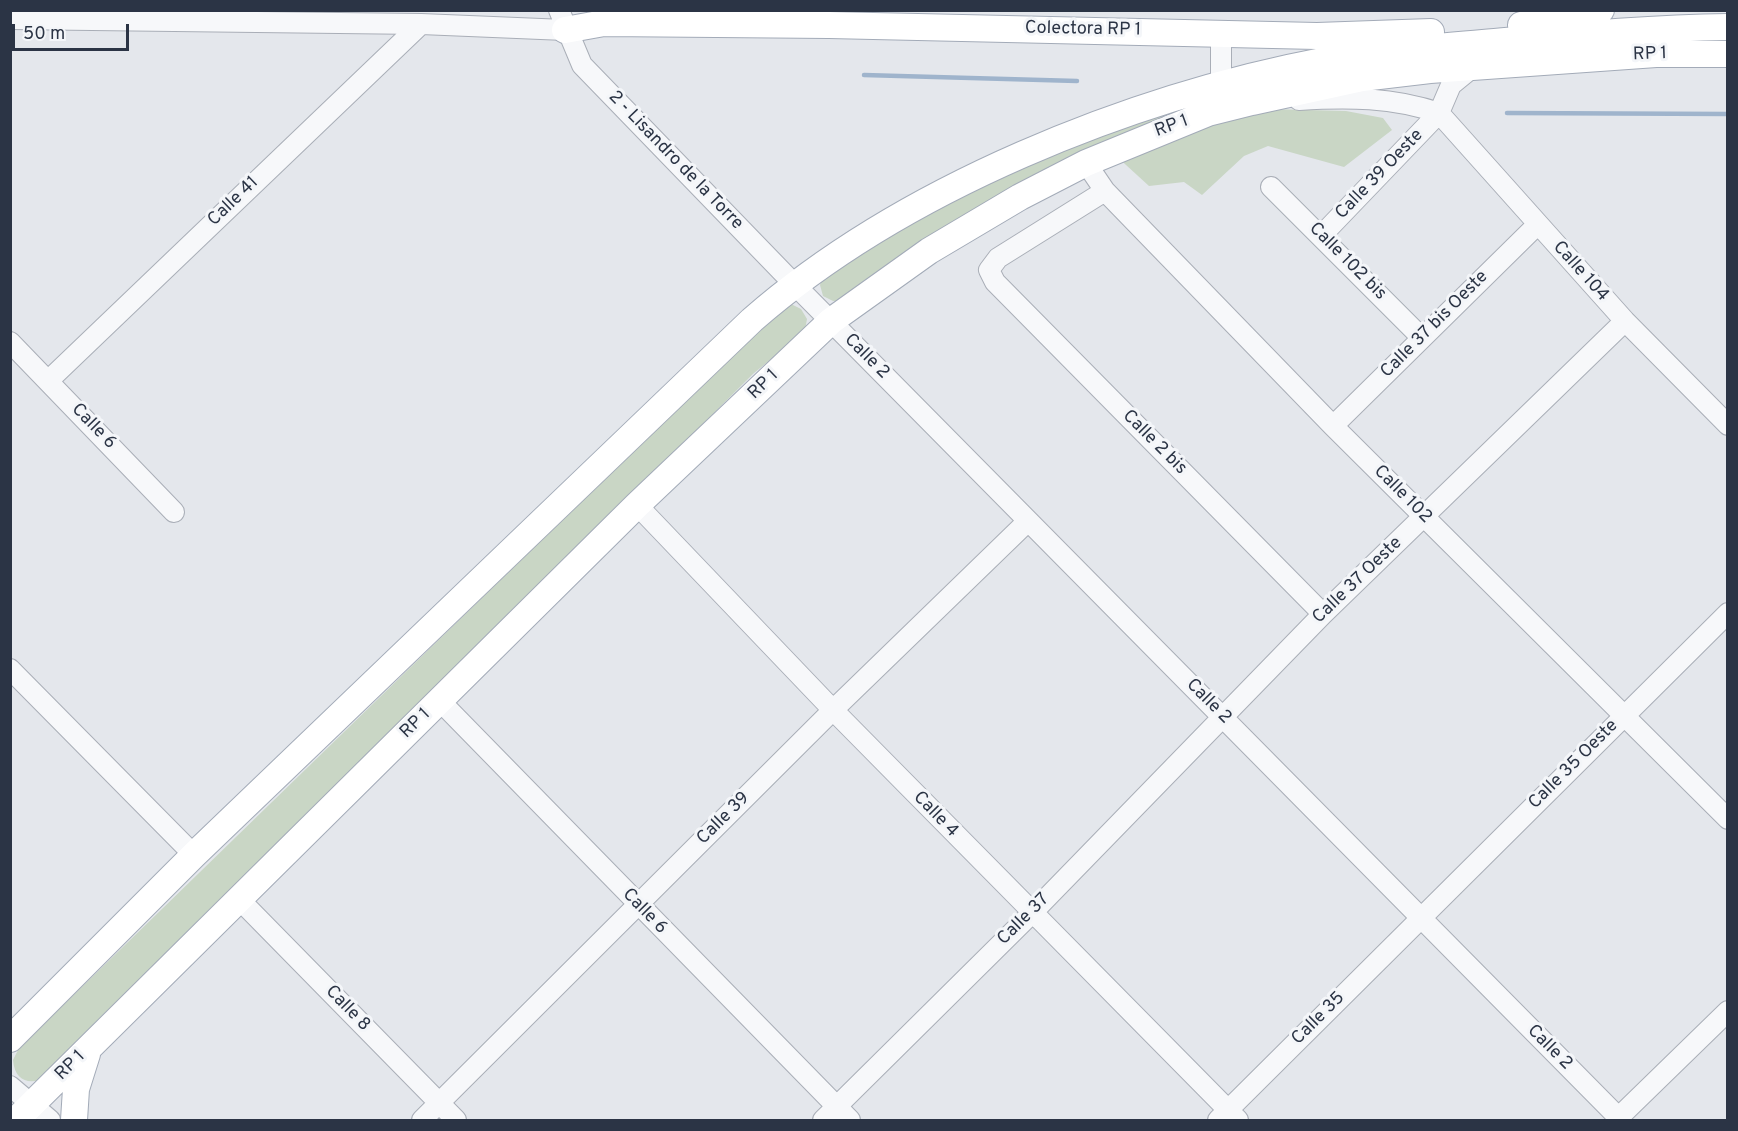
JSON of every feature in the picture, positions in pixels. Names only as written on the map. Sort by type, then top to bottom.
[{"type":"main road","name":"Colectora RP 1","points":[[562,20],[604,23],[1317,36],[1511,27],[1601,10]]},
{"type":"main road","name":"RP 1","points":[[26,1113],[238,898],[638,505],[831,321],[929,251],[1020,197],[1086,163],[1234,99],[1289,68],[1376,53],[1587,34],[1728,27]]},
{"type":"main road","name":"RP 1","points":[[10,1039],[194,855],[743,328],[794,284],[877,230],[1002,164],[1119,117],[1362,78],[1473,67],[1656,54],[1728,54]]},
{"type":"main road","points":[[74,1120],[76,1089],[89,1048]]},
{"type":"street","points":[[10,19],[99,15],[421,24],[562,20]]},
{"type":"street","name":"2 - Lisandro de la Torre","points":[[562,20],[582,65],[794,284]]},
{"type":"street","name":"Calle 41","points":[[48,381],[421,24]]},
{"type":"street","points":[[1221,33],[1234,99],[1375,99],[1418,106],[1439,113],[1451,85],[1473,67]]},
{"type":"street","name":"Calle 104","points":[[1439,113],[1624,321],[1728,425]]},
{"type":"street","name":"Calle 39 Oeste","points":[[1321,236],[1439,113]]},
{"type":"street","name":"Calle 102","points":[[1086,163],[1105,191],[1333,426],[1728,819]]},
{"type":"street","name":"Calle 102 bis","points":[[1271,187],[1422,338]]},
{"type":"street","name":"Calle 2 bis","points":[[1105,191],[998,258],[989,270],[995,282],[1323,614]]},
{"type":"street","name":"Calle 37 bis Oeste","points":[[1333,426],[1537,225]]},
{"type":"street","name":"Calle 2","points":[[794,284],[1618,1120]]},
{"type":"street","name":"Calle 37 Oeste","points":[[1222,717],[1323,614],[1624,321]]},
{"type":"street","name":"Calle 6","points":[[10,342],[174,512]]},
{"type":"street","name":"Calle 4","points":[[638,505],[833,710],[1228,1117]]},
{"type":"street","name":"Calle 39","points":[[422,1120],[833,710],[1028,521]]},
{"type":"street","name":"Calle 35 Oeste","points":[[1421,918],[1728,614]]},
{"type":"street","points":[[10,669],[194,855]]},
{"type":"street","name":"Calle 6","points":[[439,700],[843,1113]]},
{"type":"street","name":"Calle 37","points":[[823,1120],[843,1113],[1222,717]]},
{"type":"street","name":"Calle 8","points":[[238,898],[456,1120]]},
{"type":"street","name":"Calle 35","points":[[1228,1117],[1421,918]]},
{"type":"street","points":[[1618,1120],[1728,1011]]},
{"type":"street","points":[[10,1086],[26,1113]]},
{"type":"green space","points":[[1230,94],[839,301],[823,296],[820,285],[822,279],[912,221],[983,182],[1034,159],[1117,128]]},
{"type":"green space","points":[[1269,109],[1346,111],[1383,118],[1392,130],[1344,167],[1268,146],[1244,156],[1202,195],[1184,182],[1149,186],[1114,154],[1213,120]]},
{"type":"green space","points":[[791,304],[801,309],[807,319],[805,330],[801,335],[754,373],[48,1077],[36,1081],[20,1078],[14,1068],[13,1060],[19,1048],[780,308]]},
{"type":"waterway","points":[[864,75],[1077,81]]},
{"type":"waterway","points":[[1507,113],[1728,114]]}]
